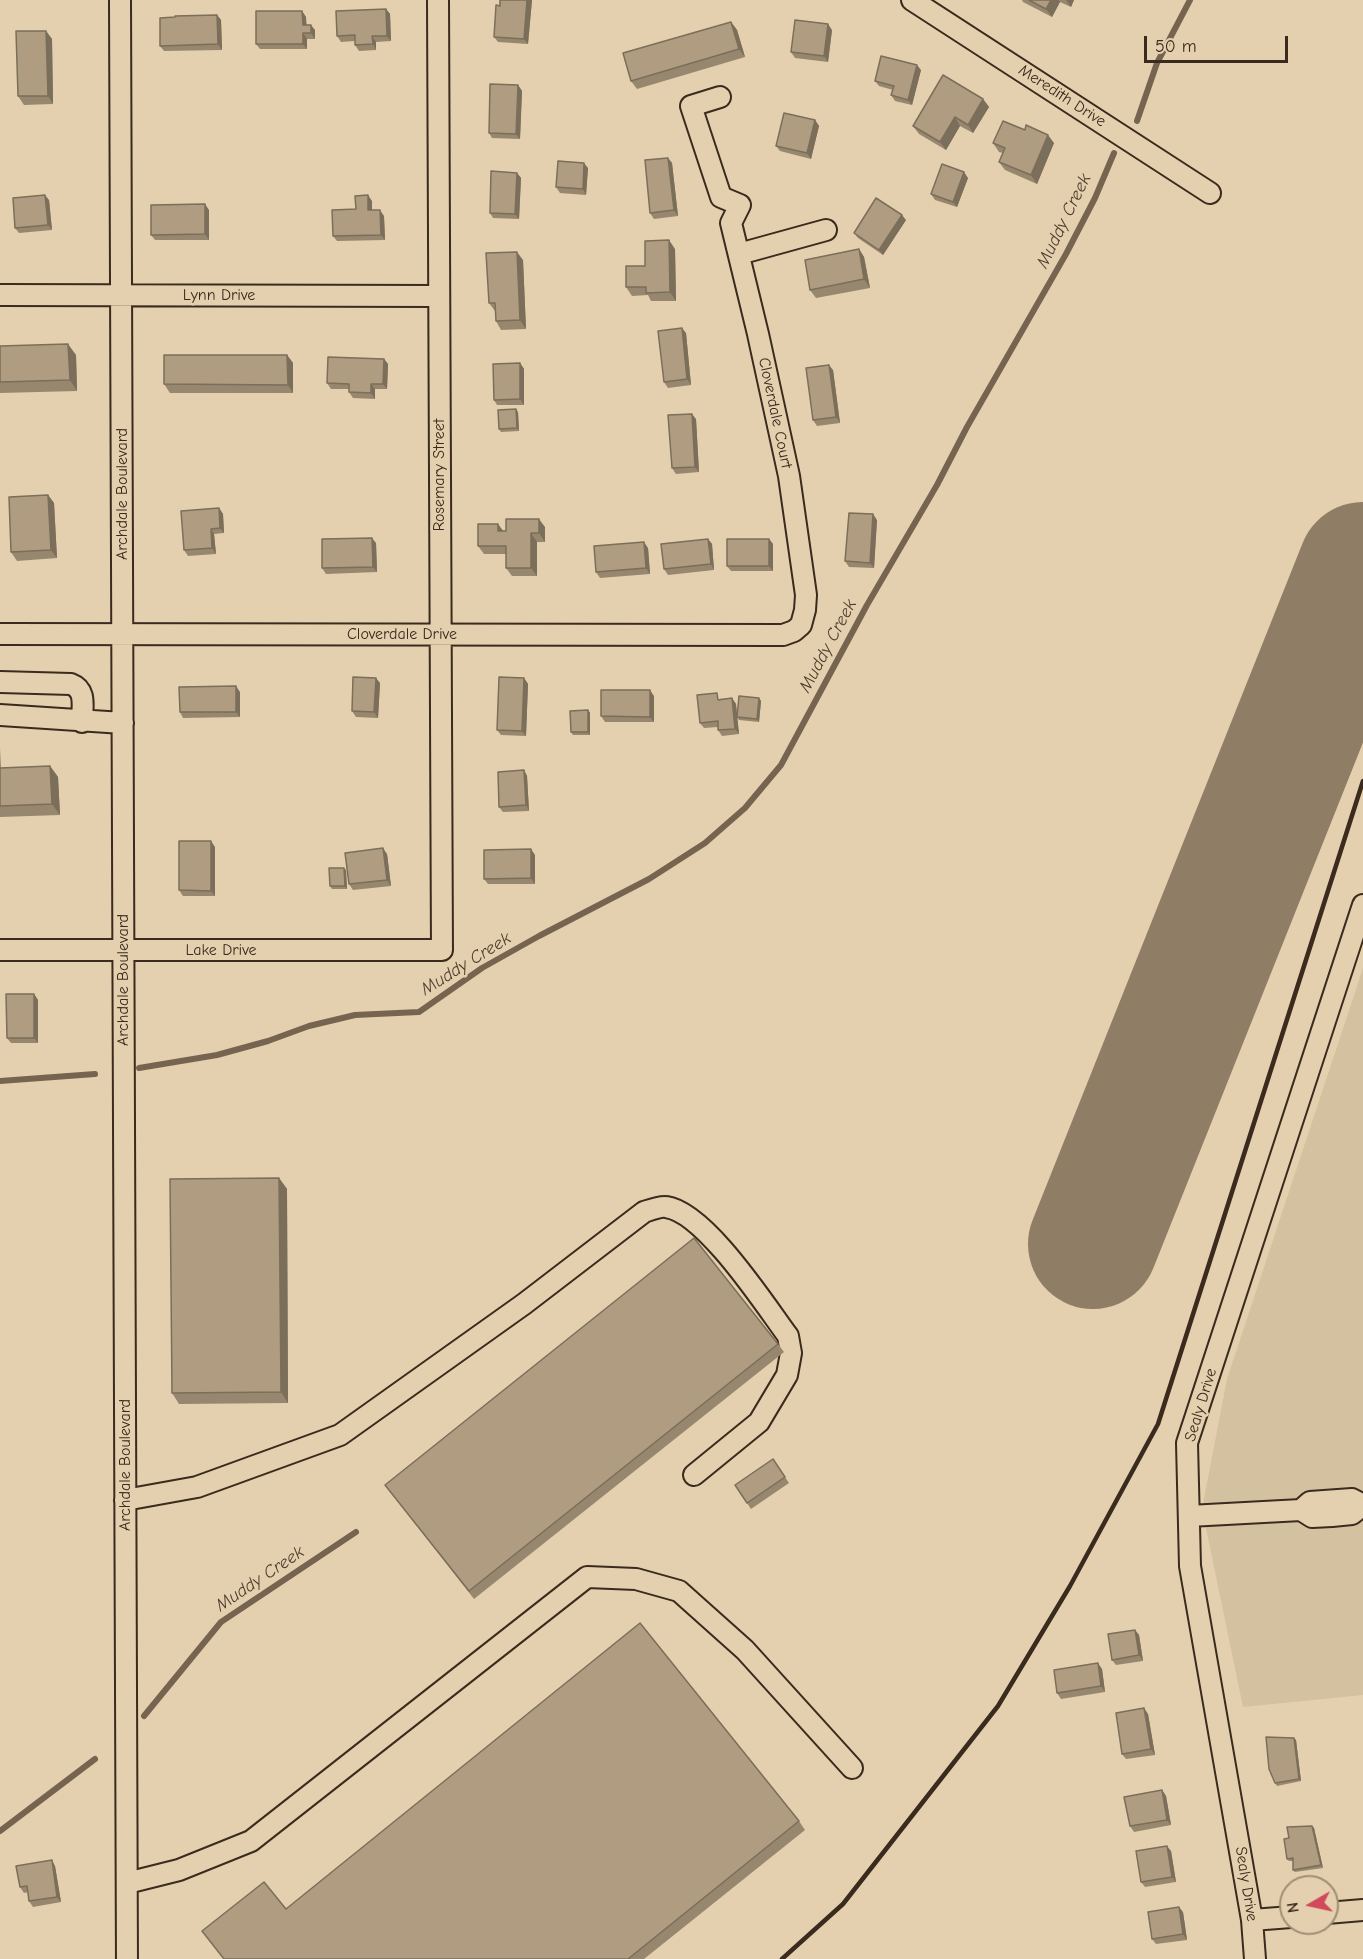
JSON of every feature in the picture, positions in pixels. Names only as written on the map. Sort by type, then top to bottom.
[{"type":"street","name":"Archdale Boulevard","points":[[120,0],[127,1959]]},
{"type":"street","name":"Rosemary Street","points":[[438,0],[442,950]]},
{"type":"street","name":"Meredith Drive","points":[[912,0],[1210,193]]},
{"type":"street","name":"Cloverdale Court","points":[[720,97],[691,106],[721,197],[740,205],[731,223],[789,476],[806,595],[801,625]]},
{"type":"street","points":[[739,254],[826,230]]},
{"type":"street","name":"Lynn Drive","points":[[0,295],[439,296]]},
{"type":"street","name":"Cloverdale Drive","points":[[0,634],[783,635],[794,631],[801,625]]},
{"type":"street","points":[[0,682],[77,686],[82,693],[82,722]]},
{"type":"street","points":[[0,716],[123,723]]},
{"type":"street","name":"Sealy Drive","points":[[1255,1959],[1252,1920],[1190,1566],[1187,1443],[1355,956],[1363,905]]},
{"type":"street","name":"Lake Drive","points":[[0,950],[442,950]]},
{"type":"street","points":[[125,1500],[196,1487],[340,1435],[524,1304],[644,1212],[665,1207],[688,1216],[727,1254],[788,1336],[791,1353],[787,1375],[759,1422],[694,1475]]},
{"type":"street","points":[[1189,1516],[1301,1510],[1312,1517],[1352,1514],[1363,1505]]},
{"type":"street","points":[[127,1883],[179,1870],[251,1841],[587,1577],[636,1579],[679,1591],[745,1650],[852,1768]]},
{"type":"street","points":[[1339,1912],[1363,1910]]},
{"type":"street","points":[[1252,1920],[1279,1918]]},
{"type":"shaded area","points":[[1363,968],[1363,1695],[1243,1707],[1202,1509],[1227,1379]]},
{"type":"building","points":[[500,0],[527,0],[524,39],[494,37],[496,5],[500,6]]},
{"type":"building","points":[[1029,0],[1051,0],[1046,9]]},
{"type":"building","points":[[386,9],[387,36],[372,36],[373,44],[355,45],[355,35],[337,36],[336,11]]},
{"type":"building","points":[[256,11],[302,11],[303,25],[311,25],[311,33],[303,33],[303,44],[256,44]]},
{"type":"building","points":[[217,15],[218,44],[160,46],[160,18]]},
{"type":"building","points":[[795,20],[828,24],[824,56],[791,52]]},
{"type":"building","points":[[731,22],[739,49],[631,81],[623,53]]},
{"type":"building","points":[[16,31],[46,31],[48,96],[18,96]]},
{"type":"building","points":[[881,56],[917,65],[908,100],[891,95],[894,86],[875,81]]},
{"type":"building","points":[[943,75],[983,99],[968,125],[955,117],[940,142],[913,126]]},
{"type":"building","points":[[490,84],[518,85],[516,134],[489,133]]},
{"type":"building","points":[[784,113],[815,120],[807,153],[776,146]]},
{"type":"building","points":[[1003,121],[1025,130],[1026,125],[1048,135],[1031,175],[999,162],[1005,148],[993,143]]},
{"type":"building","points":[[668,158],[674,210],[650,213],[645,160]]},
{"type":"building","points":[[558,161],[584,163],[583,189],[556,187]]},
{"type":"building","points":[[942,164],[964,172],[953,202],[931,194]]},
{"type":"building","points":[[491,171],[517,173],[515,214],[490,213]]},
{"type":"building","points":[[45,195],[48,225],[15,228],[13,198]]},
{"type":"building","points":[[368,195],[368,210],[380,210],[381,235],[333,236],[332,210],[356,209],[355,196]]},
{"type":"building","points":[[876,198],[902,215],[879,250],[854,233]]},
{"type":"building","points":[[205,204],[205,234],[151,235],[151,205]]},
{"type":"building","points":[[669,240],[670,292],[646,293],[646,287],[626,287],[626,266],[645,266],[645,241]]},
{"type":"building","points":[[859,249],[864,279],[810,290],[805,260]]},
{"type":"building","points":[[517,252],[520,320],[496,321],[495,303],[489,303],[486,253]]},
{"type":"building","points":[[682,328],[687,379],[664,382],[658,331]]},
{"type":"building","points":[[68,344],[70,380],[0,382],[0,346]]},
{"type":"building","points":[[164,355],[287,355],[288,385],[164,384]]},
{"type":"building","points":[[328,357],[384,359],[383,384],[371,384],[371,393],[349,392],[349,384],[327,383]]},
{"type":"building","points":[[520,363],[520,399],[494,400],[493,364]]},
{"type":"building","points":[[829,365],[836,417],[813,420],[806,368]]},
{"type":"building","points":[[516,409],[517,428],[499,429],[498,410]]},
{"type":"building","points":[[692,414],[695,467],[672,468],[668,415]]},
{"type":"building","points":[[48,495],[51,550],[11,552],[9,497]]},
{"type":"building","points":[[219,508],[220,528],[211,529],[212,548],[184,550],[181,511]]},
{"type":"building","points":[[849,513],[873,514],[870,563],[845,561]]},
{"type":"building","points":[[506,519],[539,519],[539,533],[531,533],[531,568],[506,568],[506,546],[478,546],[478,524],[498,524],[498,531],[506,531]]},
{"type":"building","points":[[372,538],[373,567],[322,568],[322,539]]},
{"type":"building","points":[[708,539],[711,564],[664,569],[661,544]]},
{"type":"building","points":[[727,539],[769,539],[769,566],[727,566]]},
{"type":"building","points":[[644,542],[646,568],[596,572],[594,546]]},
{"type":"building","points":[[353,677],[376,678],[374,712],[352,711]]},
{"type":"building","points":[[499,677],[524,678],[522,731],[497,730]]},
{"type":"building","points":[[236,686],[236,712],[180,712],[179,687]]},
{"type":"building","points":[[601,690],[650,690],[650,717],[601,716]]},
{"type":"building","points":[[717,693],[718,700],[732,698],[735,729],[718,730],[718,721],[700,723],[697,695]]},
{"type":"building","points":[[739,696],[759,698],[757,719],[737,717]]},
{"type":"building","points":[[588,710],[588,732],[571,732],[570,711]]},
{"type":"building","points":[[50,766],[52,804],[0,806],[0,768]]},
{"type":"building","points":[[524,770],[526,805],[499,807],[498,772]]},
{"type":"building","points":[[179,841],[211,841],[211,891],[179,890]]},
{"type":"building","points":[[383,848],[387,880],[349,884],[345,853]]},
{"type":"building","points":[[531,849],[531,878],[484,879],[484,850]]},
{"type":"building","points":[[329,868],[344,868],[345,886],[330,886]]},
{"type":"building","points":[[6,994],[34,994],[34,1038],[7,1038]]},
{"type":"building","points":[[279,1178],[281,1392],[172,1393],[170,1179]]},
{"type":"building","points":[[694,1238],[778,1344],[469,1591],[385,1485]]},
{"type":"building","points":[[773,1459],[785,1477],[747,1503],[735,1485]]},
{"type":"building","points":[[640,1623],[799,1821],[628,1959],[224,1959],[202,1931],[264,1882],[286,1909]]},
{"type":"building","points":[[1135,1630],[1139,1655],[1112,1660],[1108,1634]]},
{"type":"building","points":[[1098,1663],[1101,1686],[1057,1693],[1054,1670]]},
{"type":"building","points":[[1144,1708],[1151,1749],[1122,1754],[1116,1713]]},
{"type":"building","points":[[1266,1737],[1294,1738],[1299,1779],[1275,1783],[1269,1769]]},
{"type":"building","points":[[1162,1790],[1167,1820],[1130,1826],[1124,1797]]},
{"type":"building","points":[[1312,1826],[1321,1865],[1293,1870],[1293,1858],[1287,1859],[1284,1839],[1289,1838],[1287,1827]]},
{"type":"building","points":[[1167,1846],[1172,1877],[1141,1882],[1136,1851]]},
{"type":"building","points":[[52,1860],[57,1897],[29,1901],[27,1886],[20,1887],[16,1866]]},
{"type":"building","points":[[1179,1907],[1183,1934],[1152,1939],[1148,1912]]},
{"type":"waterway","name":"Muddy Creek","points":[[1137,121],[1157,63],[1190,0]]},
{"type":"waterway","name":"Muddy Creek","points":[[139,1068],[217,1055],[268,1041],[309,1026],[355,1015],[419,1012],[482,968],[649,879],[705,843],[745,808],[781,765],[867,605],[1066,254],[1095,198],[1114,153]]},
{"type":"waterway","points":[[0,1081],[95,1074]]},
{"type":"waterway","name":"Muddy Creek","points":[[144,1716],[221,1622],[356,1532]]},
{"type":"waterway","name":"Muddy Creek","points":[[0,1831],[95,1759]]},
{"type":"runway","points":[[1093,1244],[1363,567]]},
{"type":"railway","points":[[782,1959],[843,1904],[998,1706],[1070,1586],[1158,1424],[1363,781]]}]
